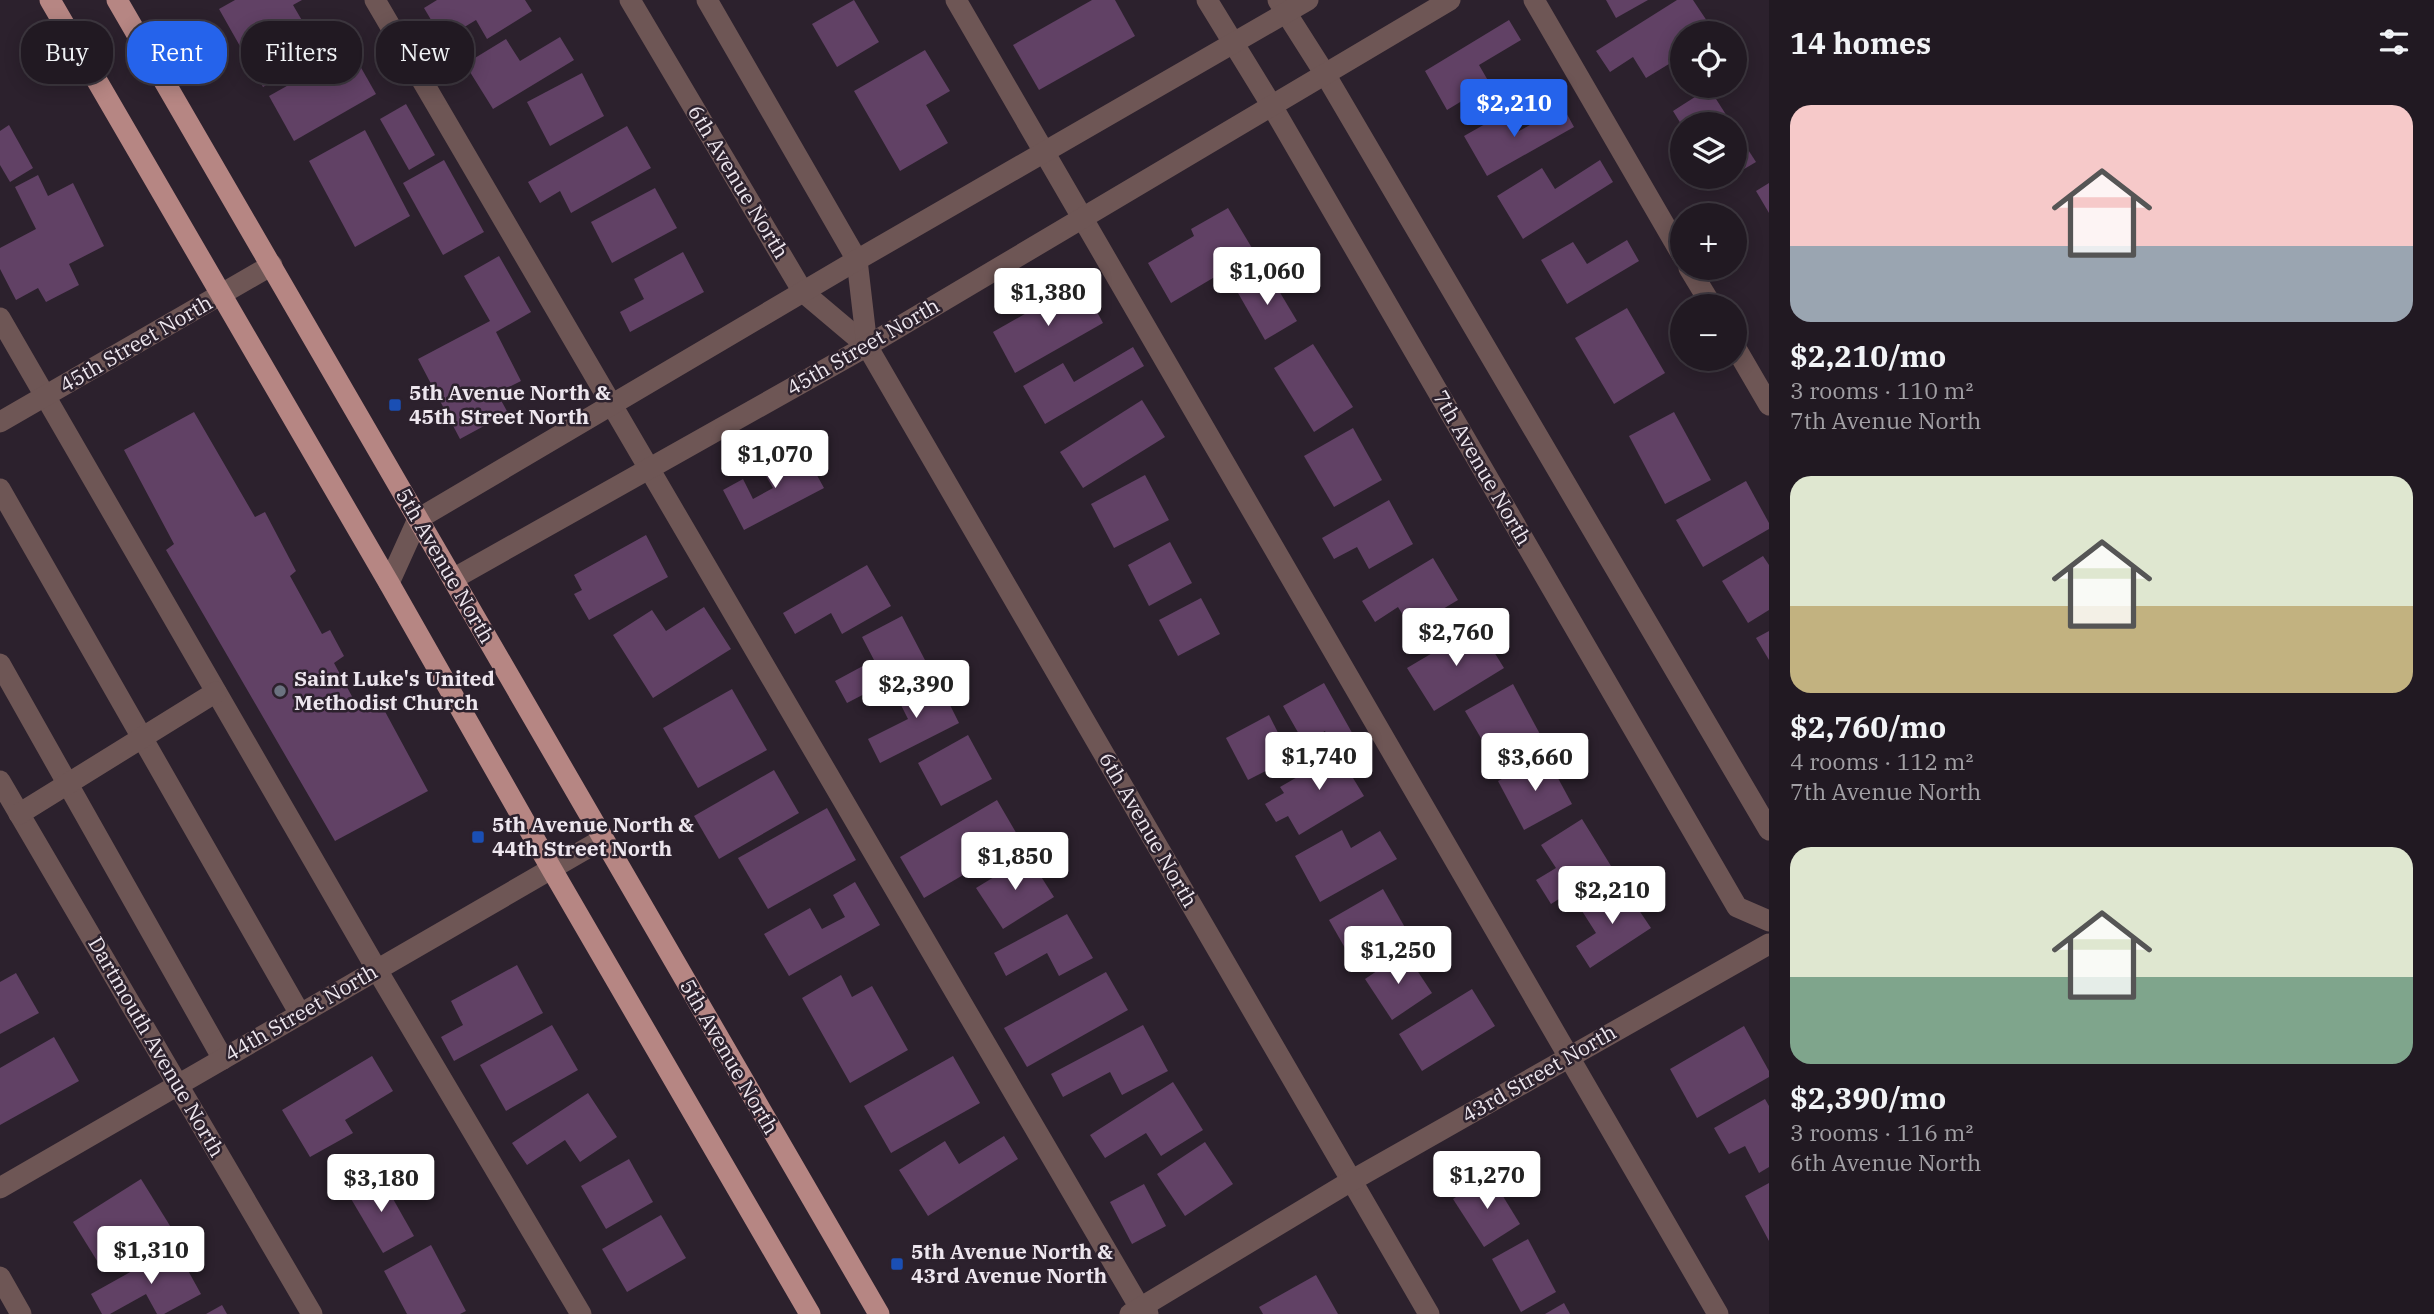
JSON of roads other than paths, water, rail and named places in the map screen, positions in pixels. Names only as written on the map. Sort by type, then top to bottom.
[{"type":"main road","points":[[50,0],[810,1314]]},
{"type":"main road","name":"5th Avenue North","points":[[117,0],[879,1314]]},
{"type":"street","points":[[375,0],[650,468],[1139,1312]]},
{"type":"street","name":"6th Avenue North","points":[[630,0],[803,292],[867,346],[1429,1314]]},
{"type":"street","name":"6th Avenue North","points":[[707,0],[857,260],[867,346]]},
{"type":"street","points":[[956,0],[1718,1314]]},
{"type":"street","name":"7th Avenue North","points":[[1207,0],[1272,106],[1737,907],[1769,921]]},
{"type":"street","points":[[389,583],[418,519],[857,260],[1233,44],[1282,7],[1308,0]]},
{"type":"street","name":"45th Street North","points":[[453,579],[867,346],[1450,0]]},
{"type":"street","points":[[1534,0],[1670,233]]},
{"type":"street","points":[[1282,7],[1325,74],[1769,830]]},
{"type":"street","name":"45th Street North","points":[[0,422],[272,265]]},
{"type":"street","points":[[0,318],[377,970],[580,1314]]},
{"type":"street","points":[[1747,367],[1769,405]]},
{"type":"street","points":[[0,489],[300,1014]]},
{"type":"street","points":[[0,664],[223,1059]]},
{"type":"street","points":[[19,814],[216,692]]},
{"type":"street","name":"Dartmouth Avenue North","points":[[0,781],[312,1314]]},
{"type":"street","name":"44th Street North","points":[[0,1188],[603,839]]},
{"type":"street","name":"43rd Street North","points":[[1139,1312],[1351,1181],[1769,944]]},
{"type":"street","points":[[0,1277],[22,1314]]},
{"type":"place","name":"5th Avenue North & 45th Street North","points":[[395,405]]},
{"type":"place","name":"Saint Luke's United Methodist Church","points":[[280,691]]},
{"type":"place","name":"5th Avenue North & 44th Street North","points":[[478,837]]},
{"type":"place","name":"5th Avenue North & 43rd Avenue North","points":[[897,1264]]}]
